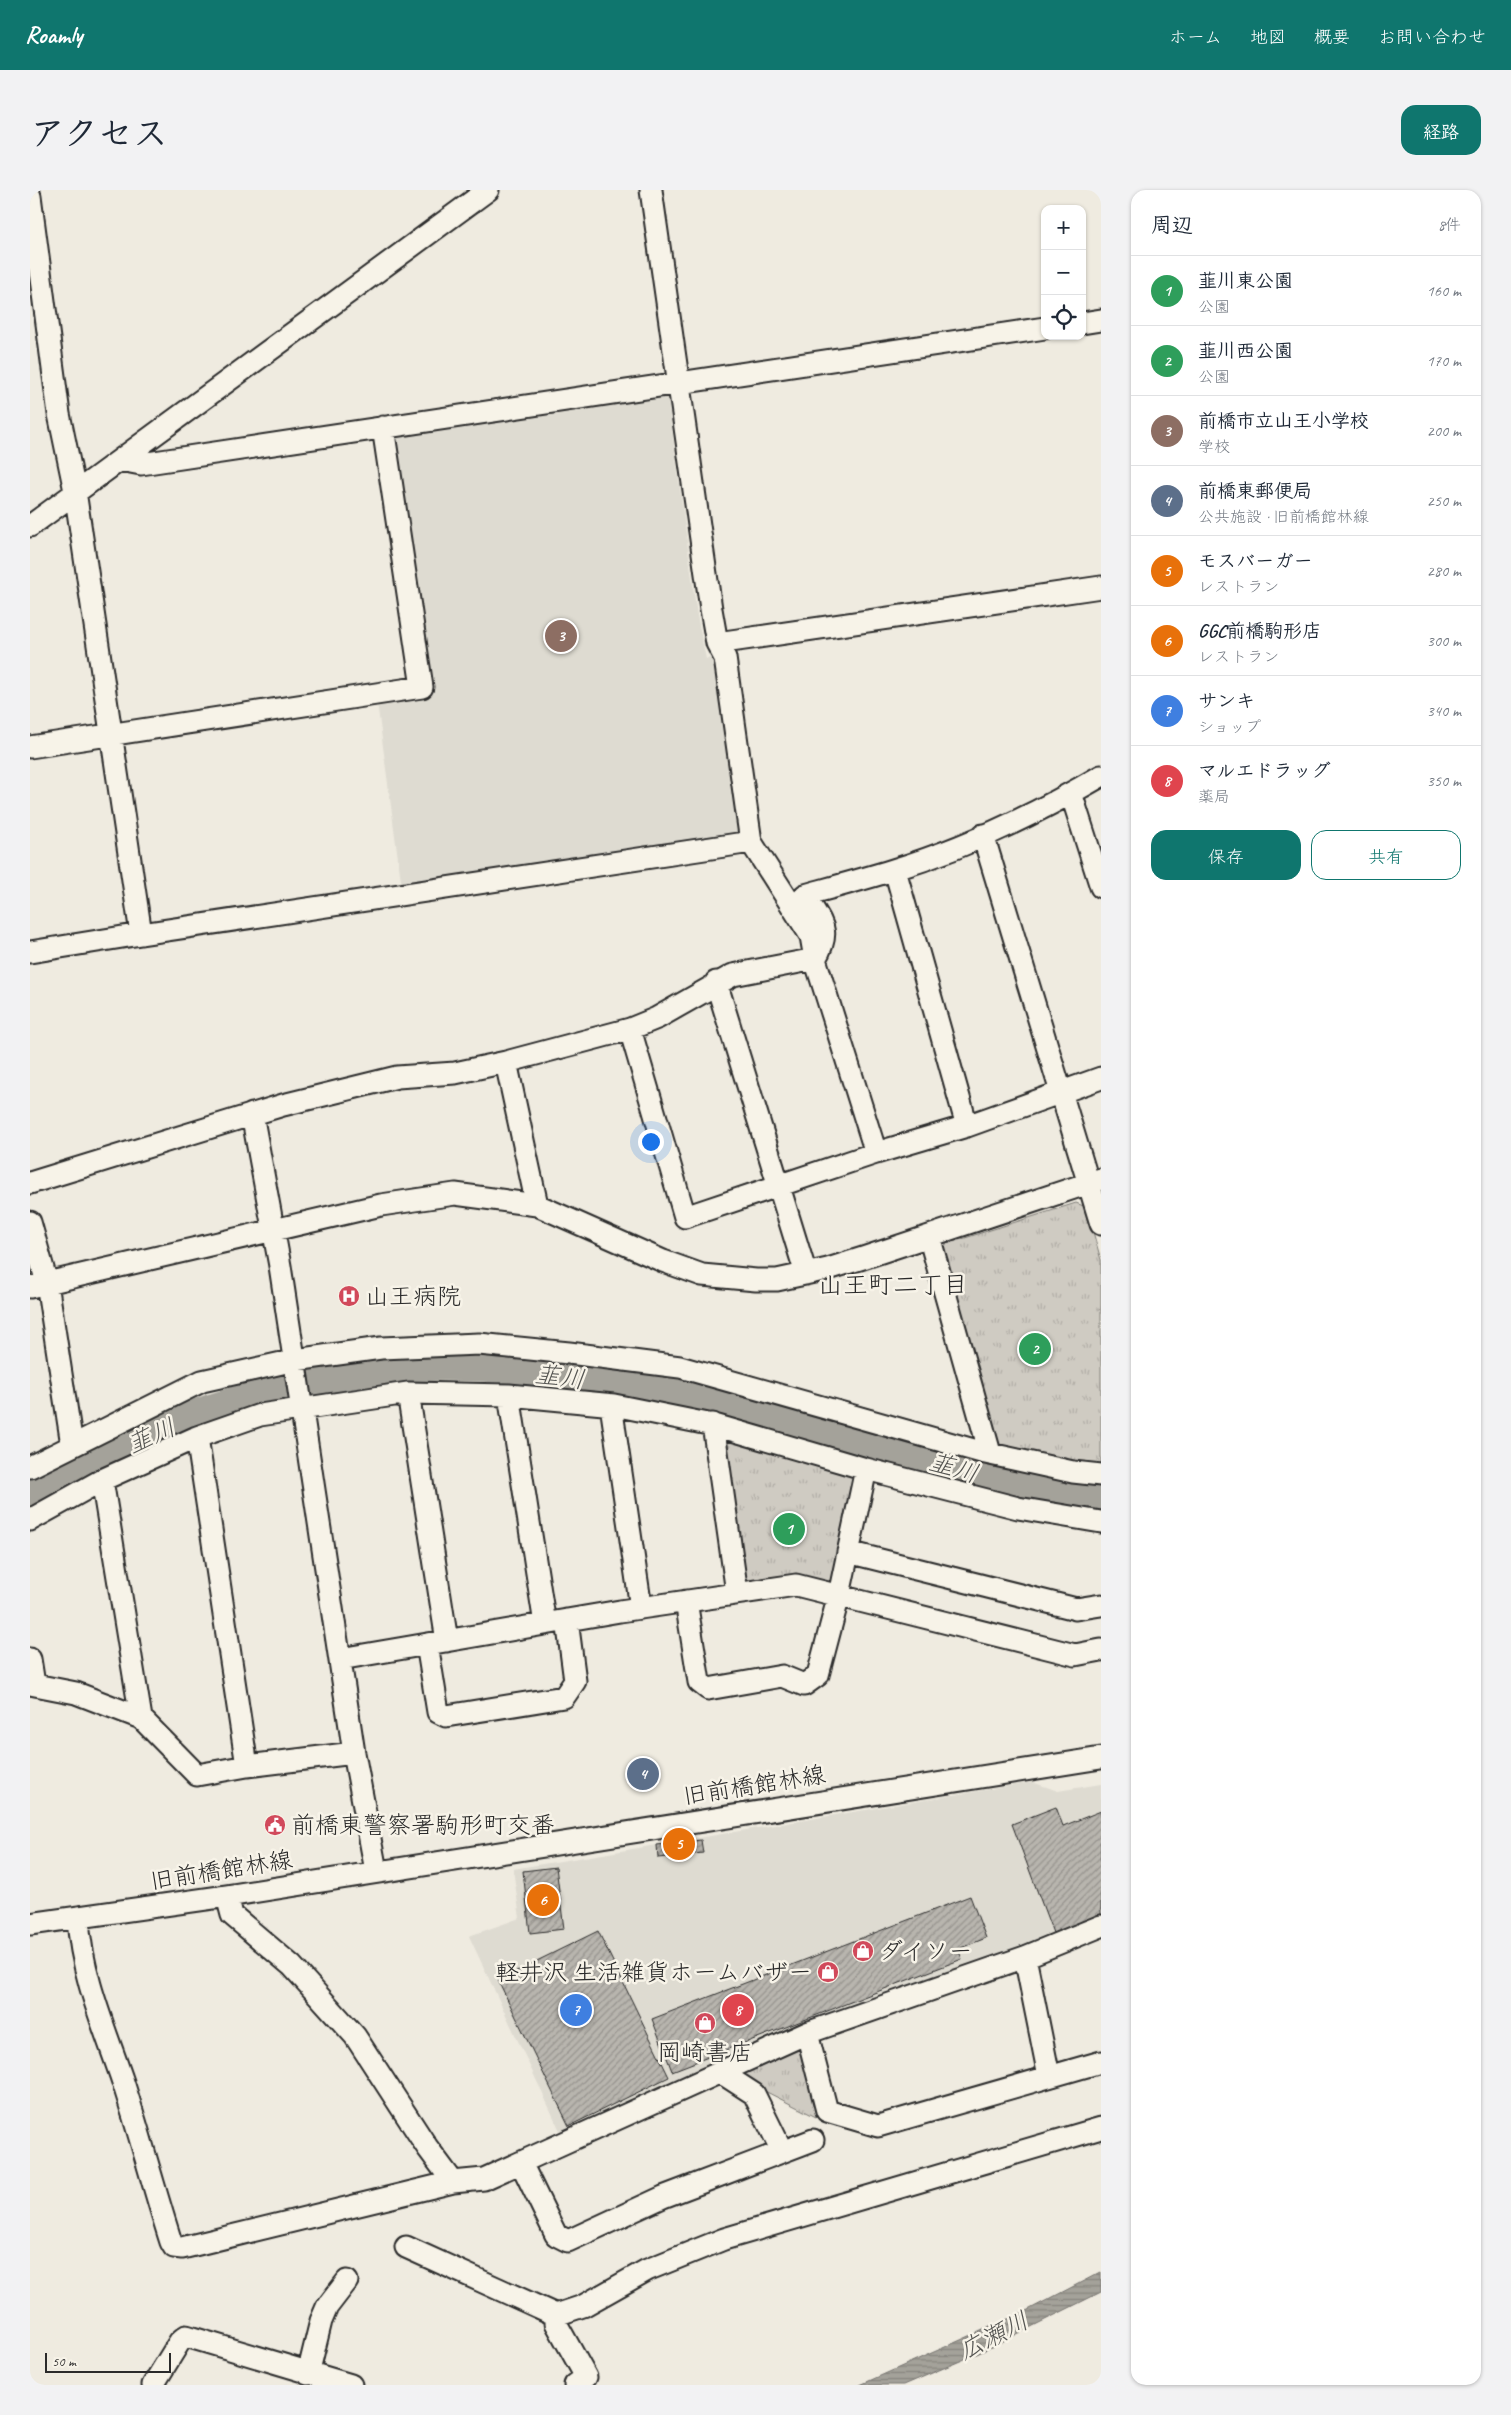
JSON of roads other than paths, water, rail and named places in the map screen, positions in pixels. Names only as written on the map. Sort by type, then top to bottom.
[{"type":"street","points":[[30,526],[75,491],[488,190]]},
{"type":"street","points":[[651,190],[717,644],[725,658],[751,842],[811,936],[815,959],[876,1153]]},
{"type":"street","points":[[30,196],[59,414],[75,491],[141,934]]},
{"type":"street","points":[[1086,322],[1101,320]]},
{"type":"street","points":[[120,460],[141,464],[1041,329]]},
{"type":"street","points":[[30,747],[422,687],[383,427]]},
{"type":"street","points":[[717,644],[1101,587]]},
{"type":"street","points":[[30,1183],[283,1104],[397,1077],[455,1073],[506,1062],[630,1029],[657,1018],[716,982],[733,975],[815,959],[824,943],[825,932],[805,895],[895,870],[983,836],[1071,793],[1101,776]]},
{"type":"street","points":[[1071,793],[1101,887]]},
{"type":"street","points":[[983,836],[1062,1090],[1095,1181],[1101,1224]]},
{"type":"street","points":[[30,952],[751,842]]},
{"type":"street","points":[[895,870],[967,1126]]},
{"type":"street","points":[[716,982],[806,1274]]},
{"type":"street","points":[[630,1029],[684,1217],[876,1153],[967,1126],[1062,1090],[1101,1078]]},
{"type":"street","points":[[506,1062],[537,1205]]},
{"type":"street","points":[[252,1114],[280,1266],[354,1753],[376,1871]]},
{"type":"street","points":[[39,1285],[381,1205],[455,1194],[537,1205],[663,1261],[702,1275],[777,1280],[854,1261],[1095,1181]]},
{"type":"street","points":[[30,1222],[39,1285],[72,1445]]},
{"type":"street","points":[[929,1236],[990,1454]]},
{"type":"street","points":[[30,1467],[202,1381],[381,1348],[479,1344],[671,1366],[876,1420],[990,1454],[1073,1472],[1101,1475]]},
{"type":"street","points":[[408,1392],[437,1642],[438,1712],[446,1716],[564,1697],[575,1681],[567,1620]]},
{"type":"street","points":[[30,1520],[102,1480],[197,1437],[260,1415],[408,1392],[509,1395],[611,1405],[713,1424],[866,1468],[1018,1508],[1101,1522]]},
{"type":"street","points":[[509,1395],[545,1624]]},
{"type":"street","points":[[611,1405],[641,1608]]},
{"type":"street","points":[[713,1424],[737,1593]]},
{"type":"street","points":[[197,1437],[247,1766]]},
{"type":"street","points":[[686,1601],[700,1682],[708,1689],[782,1676],[804,1685],[818,1675],[839,1594],[866,1468]]},
{"type":"street","points":[[102,1480],[141,1718]]},
{"type":"street","points":[[848,1552],[1076,1609],[1101,1605]]},
{"type":"street","points":[[340,1658],[641,1608],[796,1585],[839,1594],[1075,1655],[1101,1650]]},
{"type":"street","points":[[30,1659],[32,1684],[76,1693],[141,1718],[197,1775],[247,1766],[354,1753]]},
{"type":"street","name":"旧前橋館林線","points":[[30,1924],[228,1896],[376,1871],[1101,1758]]},
{"type":"street","points":[[228,1896],[232,1916],[292,1966],[355,2036],[427,2148],[453,2182]]},
{"type":"street","points":[[78,1918],[78,1934],[86,1970],[148,2158],[174,2247],[190,2247],[333,2210],[453,2182],[484,2180],[807,2033],[1025,1957],[1101,1926]]},
{"type":"street","points":[[1025,1957],[1049,2076]]},
{"type":"street","points":[[807,2033],[826,2111],[878,2126],[1101,2062]]},
{"type":"street","points":[[720,2072],[754,2094],[782,2151]]},
{"type":"street","points":[[406,2247],[556,2315],[583,2306],[647,2270],[724,2239],[1101,2128]]},
{"type":"street","points":[[521,2163],[556,2236],[568,2241],[664,2197],[812,2140]]},
{"type":"street","points":[[308,2374],[321,2321],[327,2307],[347,2281]]},
{"type":"street","points":[[556,2315],[556,2323],[586,2377],[575,2385]]},
{"type":"street","points":[[154,2385],[180,2341],[186,2336],[308,2374],[351,2385]]},
{"type":"water","name":"広瀬川","points":[[1101,2272],[1101,2292],[979,2353],[904,2385],[860,2385],[1028,2310]]},
{"type":"waterway","name":"韮川","points":[[30,1496],[141,1438],[211,1409],[264,1393],[319,1380],[375,1370],[430,1366],[504,1368],[578,1376],[650,1389],[722,1405],[1008,1482],[1101,1498]]},
{"type":"place","name":"前橋市立山王小学校","points":[[561,636]]},
{"type":"place","name":"山王病院","points":[[349,1296]]},
{"type":"place","name":"韮川西公園","points":[[1035,1349]]},
{"type":"place","name":"韮川東公園","points":[[789,1529]]},
{"type":"place","name":"前橋東郵便局","points":[[643,1774]]},
{"type":"place","name":"前橋東警察署駒形町交番","points":[[275,1825]]},
{"type":"place","name":"モスバーガー","points":[[679,1844]]},
{"type":"place","name":"GGC前橋駒形店","points":[[543,1900]]},
{"type":"place","name":"ダイソー","points":[[863,1951]]},
{"type":"place","name":"軽井沢 生活雑貨ホームバザー","points":[[828,1972]]},
{"type":"place","name":"サンキ","points":[[576,2010]]},
{"type":"place","name":"マルエドラッグ","points":[[738,2010]]},
{"type":"place","name":"岡崎書店","points":[[705,2023]]},
{"type":"district","name":"山王町二丁目","points":[[893,1284]]}]
